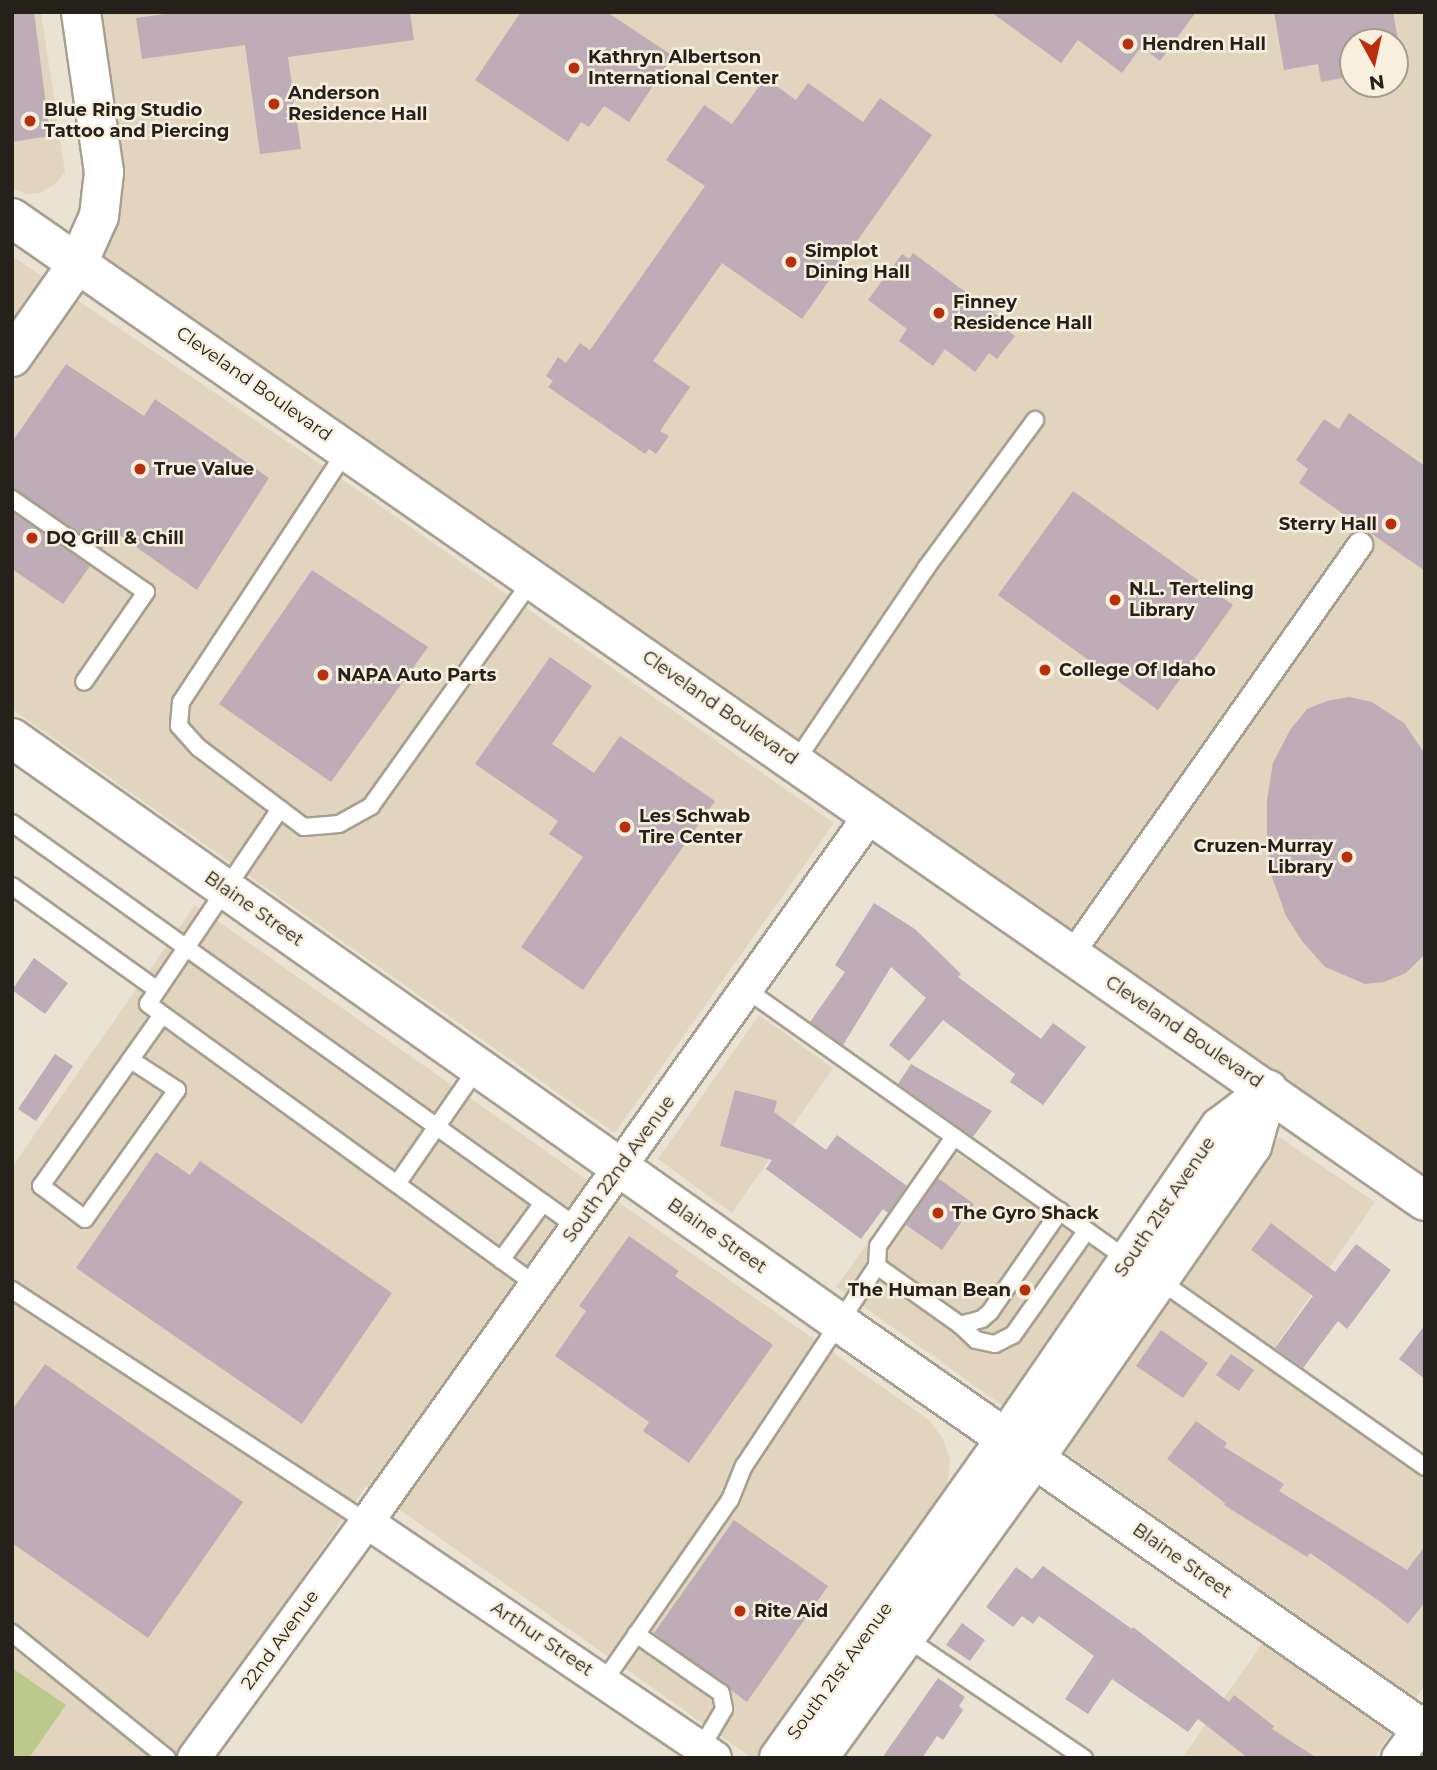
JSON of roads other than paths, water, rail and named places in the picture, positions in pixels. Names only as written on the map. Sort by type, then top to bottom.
[{"type":"main road","points":[[12,357],[78,263],[99,216],[104,172],[81,12]]},
{"type":"main road","name":"Cleveland Boulevard","points":[[12,218],[1425,1201]]},
{"type":"main road","name":"Blaine Street","points":[[12,738],[1021,1448],[1417,1734]]},
{"type":"main road","name":"South 21st Avenue","points":[[818,1758],[905,1637],[1021,1448],[1144,1270],[1220,1127],[1268,1090]]},
{"type":"main road","name":"South 21st Avenue","points":[[779,1758],[1021,1448]]},
{"type":"street","points":[[1071,955],[1360,545]]},
{"type":"street","name":"South 22nd Avenue","points":[[366,1522],[871,814]]},
{"type":"street","name":"Arthur Street","points":[[366,1522],[708,1753]]},
{"type":"street","name":"22nd Avenue","points":[[194,1758],[366,1522]]},
{"type":"lane","points":[[796,761],[926,568],[1035,421]]},
{"type":"lane","points":[[347,449],[181,702],[179,726],[199,748],[304,827],[339,824],[371,806],[533,578]]},
{"type":"lane","points":[[12,499],[146,592],[84,682]]},
{"type":"lane","points":[[280,809],[148,1004],[536,1285]]},
{"type":"lane","points":[[12,822],[578,1227]]},
{"type":"lane","points":[[12,886],[157,990]]},
{"type":"lane","points":[[747,990],[1425,1467]]},
{"type":"lane","points":[[131,1060],[177,1090],[85,1219],[41,1186],[162,1014]]},
{"type":"lane","points":[[397,1184],[478,1067]]},
{"type":"lane","points":[[604,1681],[730,1500],[744,1466],[877,1266],[878,1245],[954,1137]]},
{"type":"lane","points":[[501,1260],[543,1203]]},
{"type":"lane","points":[[960,1325],[982,1320],[990,1312],[1060,1211]]},
{"type":"lane","points":[[877,1266],[960,1325],[976,1340],[985,1344],[1004,1341],[1013,1335],[1087,1230]]},
{"type":"lane","points":[[12,1290],[366,1522]]},
{"type":"lane","points":[[12,1633],[167,1758]]},
{"type":"lane","points":[[636,1634],[721,1693],[724,1709],[708,1753]]},
{"type":"lane","points":[[905,1637],[1084,1758]]},
{"type":"place","name":"Hendren Hall","points":[[1128,44]]},
{"type":"place","name":"Kathryn Albertson International Center","points":[[574,68]]},
{"type":"place","name":"Anderson Residence Hall","points":[[274,104]]},
{"type":"place","name":"Blue Ring Studio Tattoo and Piercing","points":[[30,121]]},
{"type":"place","name":"Simplot Dining Hall","points":[[791,262]]},
{"type":"place","name":"Finney Residence Hall","points":[[939,313]]},
{"type":"place","name":"True Value","points":[[140,469]]},
{"type":"place","name":"Sterry Hall","points":[[1391,524]]},
{"type":"place","name":"DQ Grill & Chill","points":[[32,538]]},
{"type":"place","name":"N.L. Terteling Library","points":[[1115,600]]},
{"type":"place","name":"College Of Idaho","points":[[1045,670]]},
{"type":"place","name":"NAPA Auto Parts","points":[[323,675]]},
{"type":"place","name":"Les Schwab Tire Center","points":[[625,827]]},
{"type":"place","name":"Cruzen-Murray Library","points":[[1347,857]]},
{"type":"place","name":"The Gyro Shack","points":[[938,1213]]},
{"type":"place","name":"The Human Bean","points":[[1025,1290]]},
{"type":"place","name":"Rite Aid","points":[[740,1611]]}]
